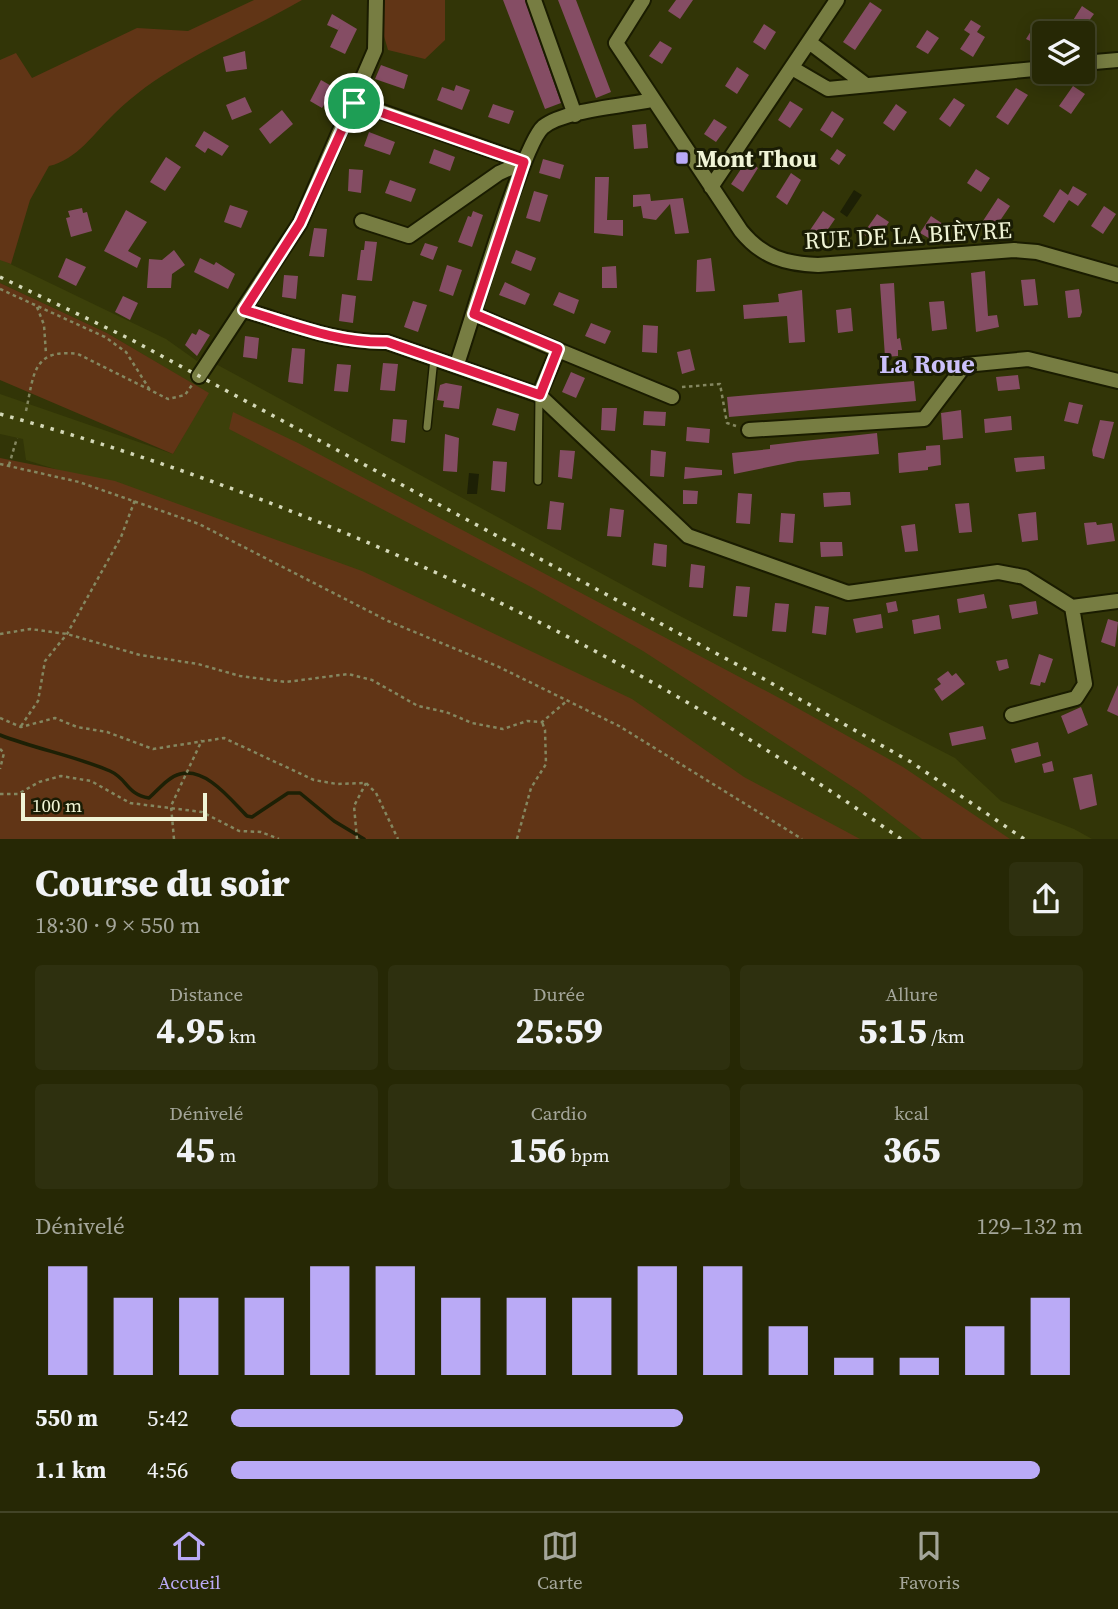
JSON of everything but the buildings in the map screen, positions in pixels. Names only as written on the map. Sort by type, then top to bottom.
[{"type":"street","points":[[199,376],[300,223],[375,50],[376,0]]},
{"type":"street","points":[[534,0],[575,115]]},
{"type":"street","name":"RUE DE LA BIÈVRE","points":[[643,0],[616,43],[750,243],[778,260],[795,265],[1014,250],[1037,252],[1118,275]]},
{"type":"street","points":[[711,187],[837,0]]},
{"type":"street","points":[[809,41],[866,85]]},
{"type":"street","points":[[1095,62],[1118,60]]},
{"type":"street","points":[[792,68],[828,89],[1032,69]]},
{"type":"street","points":[[457,365],[524,162],[541,128],[575,115],[652,100]]},
{"type":"street","points":[[354,103],[524,162]]},
{"type":"street","points":[[362,221],[409,236],[499,173],[524,162]]},
{"type":"street","points":[[244,310],[313,333],[360,342],[387,342],[540,395],[688,536],[849,593],[998,572],[1024,577],[1072,607],[1118,601]]},
{"type":"street","points":[[474,314],[672,397]]},
{"type":"street","points":[[540,395],[558,349]]},
{"type":"street","points":[[749,430],[924,419],[965,365],[1028,359],[1118,381]]},
{"type":"street","points":[[1012,715],[1076,698],[1084,684],[1072,607]]},
{"type":"lane","points":[[427,427],[434,357]]},
{"type":"lane","points":[[538,481],[540,395]]},
{"type":"path","points":[[0,289],[106,337],[126,352],[150,390]]},
{"type":"path","points":[[37,307],[44,326],[46,356]]},
{"type":"path","points":[[26,411],[36,366],[46,356],[62,352],[78,354],[169,399],[185,394],[199,376]]},
{"type":"path","points":[[672,397],[681,388],[720,384],[727,423],[749,430]]},
{"type":"path","points":[[9,466],[17,438]]},
{"type":"path","points":[[0,464],[79,482],[199,524],[388,621],[568,699],[619,726],[802,839]]},
{"type":"path","points":[[21,727],[38,701],[45,661],[67,634],[121,537],[135,500]]},
{"type":"path","points":[[0,634],[30,629],[67,634],[140,655],[198,664],[240,676],[286,682],[348,674],[372,680],[418,706],[446,712],[472,723],[503,729],[527,721],[542,722],[568,699]]},
{"type":"path","points":[[0,718],[21,727],[55,718],[77,727],[107,732],[153,749],[224,738],[314,780],[337,784],[366,783],[376,793],[398,839]]},
{"type":"path","points":[[517,839],[531,788],[546,764],[545,730],[542,722]]},
{"type":"path","points":[[174,839],[171,806],[202,740]]},
{"type":"path","points":[[0,749],[4,753],[0,769]]},
{"type":"path","points":[[0,794],[18,794],[39,782],[61,776],[91,781],[130,803],[171,806],[202,812],[239,831],[261,832],[279,839]]},
{"type":"path","points":[[357,839],[354,806],[366,783]]},
{"type":"shaded area","points":[[254,0],[302,0],[204,51],[156,80],[114,114],[77,152],[49,166],[30,200],[11,264],[0,260],[0,60],[16,53],[32,78],[137,28],[188,31]]},
{"type":"shaded area","points":[[384,0],[445,0],[445,40],[425,59],[388,50],[379,19]]},
{"type":"shaded area","points":[[854,190],[862,195],[847,217],[840,212]]},
{"type":"shaded area","points":[[0,259],[166,339],[197,361],[201,356],[678,615],[955,758],[1001,801],[1074,829],[1092,839],[817,839],[194,512],[26,460],[23,439],[0,434],[0,394],[173,454],[208,393],[107,333],[0,283]]},
{"type":"shaded area","points":[[0,283],[107,333],[209,393],[173,454],[0,380]]},
{"type":"shaded area","points":[[233,412],[298,443],[783,700],[903,767],[1010,839],[922,839],[859,791],[643,651],[533,588],[229,429]]},
{"type":"shaded area","points":[[0,458],[115,481],[362,571],[632,699],[744,777],[860,839],[0,839]]},
{"type":"shaded area","points":[[469,473],[479,474],[477,494],[467,494]]},
{"type":"waterway","points":[[0,735],[110,771],[131,790],[149,798],[171,778],[190,773],[199,775],[217,786],[247,816],[252,817],[288,793],[300,793],[334,821],[364,839]]},
{"type":"railway","points":[[0,277],[130,339],[764,679],[911,762],[1024,839]]},
{"type":"railway","points":[[0,414],[120,450],[239,491],[355,537],[469,588],[580,643],[690,704],[797,769],[901,839]]},
{"type":"place","name":"Mont Thou","points":[[682,158]]},
{"type":"district","name":"La Roue","points":[[927,364]]},
{"type":"route","points":[[354,103],[524,162],[474,314],[558,349],[540,395],[387,342],[360,342],[313,333],[244,310],[300,223],[354,103]]}]
